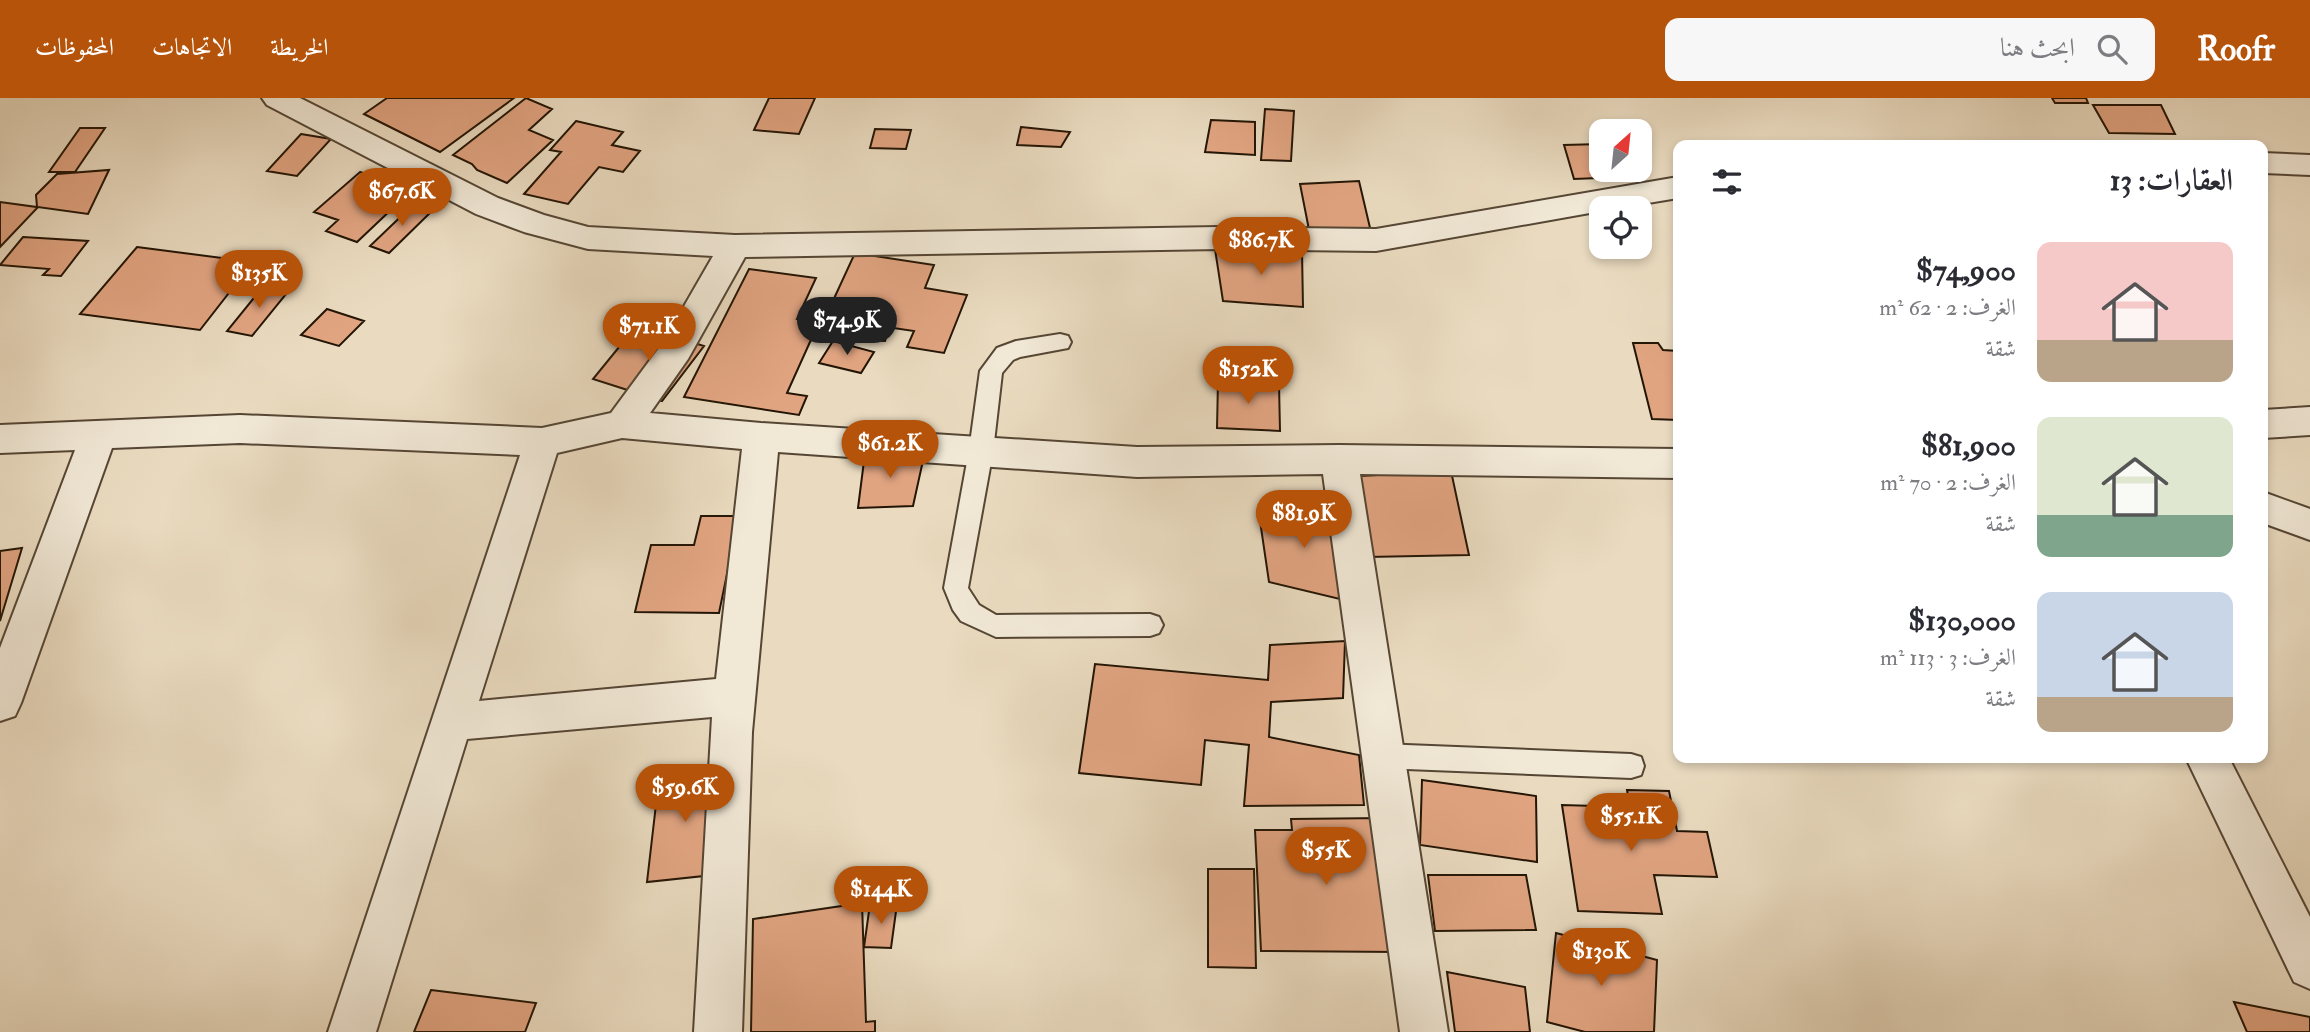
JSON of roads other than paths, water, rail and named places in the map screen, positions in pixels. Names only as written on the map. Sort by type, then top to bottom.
[{"type":"street","points":[[277,98],[487,206],[535,224],[588,238],[735,246],[1219,238],[1376,240],[1673,188]]},
{"type":"street","points":[[2268,163],[2310,165]]},
{"type":"street","points":[[622,424],[676,350],[735,246]]},
{"type":"street","points":[[2268,424],[2310,421]]},
{"type":"street","points":[[0,439],[240,429],[542,442],[622,424],[761,437],[1137,463],[1339,459],[1673,463]]},
{"type":"street","points":[[0,703],[12,640],[98,436]]},
{"type":"street","points":[[718,1032],[735,696],[761,437]]},
{"type":"street","points":[[352,1032],[542,442]]},
{"type":"street","points":[[1339,459],[1424,1032]]},
{"type":"street","points":[[2268,507],[2310,525]]},
{"type":"street","points":[[452,722],[735,696]]},
{"type":"street","points":[[2210,763],[2290,890],[2310,966]]},
{"type":"lane","points":[[1060,342],[1016,349],[996,362],[991,371],[981,451],[956,588],[959,601],[968,613],[980,621],[996,626],[1150,625]]},
{"type":"lane","points":[[1381,756],[1631,766]]}]
